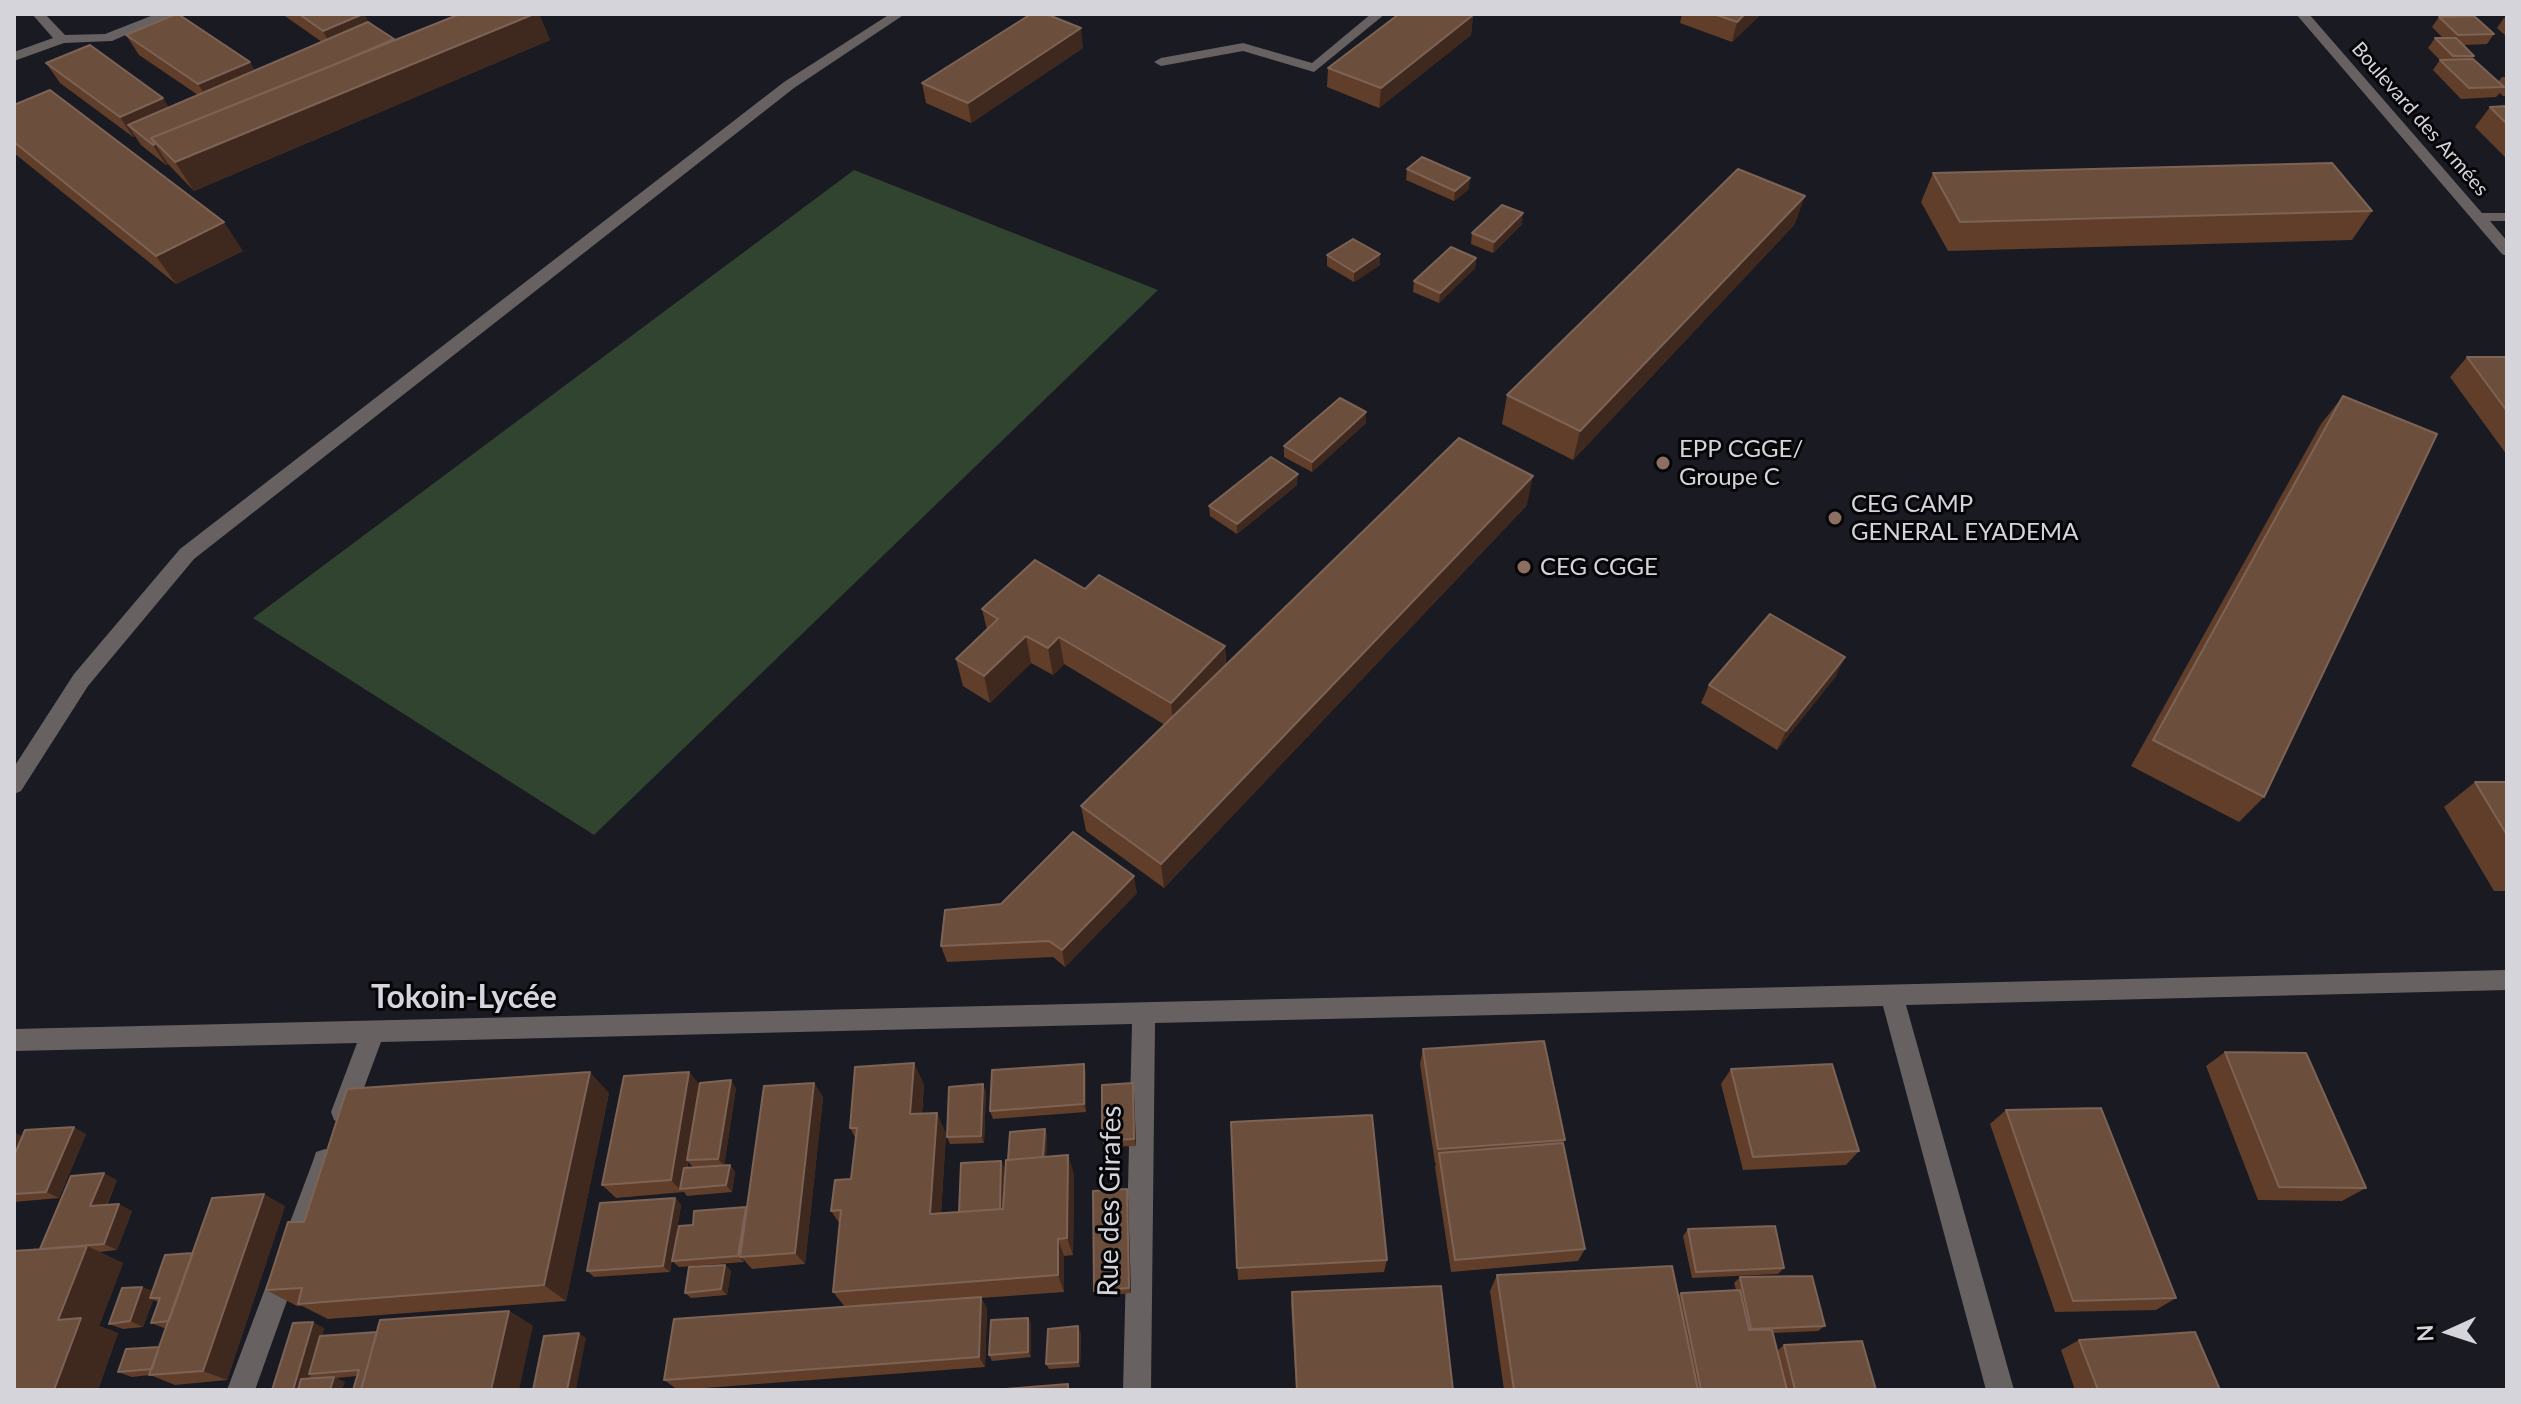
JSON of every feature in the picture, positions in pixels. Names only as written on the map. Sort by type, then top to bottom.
[{"type":"street","points":[[38,14],[62,39]]},
{"type":"street","points":[[14,57],[62,39],[107,38],[168,14]]},
{"type":"street","points":[[14,785],[81,680],[187,554],[789,85],[899,14]]},
{"type":"street","points":[[1161,62],[1243,47],[1314,68],[1379,14]]},
{"type":"street","name":"Boulevard des Armées","points":[[2302,14],[2507,251]]},
{"type":"street","points":[[2478,217],[2507,217]]},
{"type":"street","points":[[14,1040],[2507,980]]},
{"type":"street","points":[[1892,995],[2000,1390]]},
{"type":"street","name":"Rue des Girafes","points":[[1137,1390],[1144,1013]]},
{"type":"street","points":[[241,1390],[373,1031]]},
{"type":"green space","points":[[854,170],[1158,290],[594,835],[253,618]]},
{"type":"building","points":[[176,14],[250,62],[198,84],[126,35]]},
{"type":"building","points":[[299,14],[363,14],[323,31]]},
{"type":"building","points":[[460,14],[534,14],[175,162],[151,138]]},
{"type":"building","points":[[1031,14],[1046,14],[1081,28],[968,103],[922,83]]},
{"type":"building","points":[[1399,14],[1473,15],[1381,88],[1328,68]]},
{"type":"building","points":[[1714,14],[1745,14],[1737,22]]},
{"type":"building","points":[[2474,16],[2494,34],[2458,35],[2439,17]]},
{"type":"building","points":[[368,22],[394,39],[151,138],[153,145],[128,125]]},
{"type":"building","points":[[2435,38],[2456,38],[2474,56],[2453,56]]},
{"type":"building","points":[[90,45],[163,98],[120,117],[46,63]]},
{"type":"building","points":[[2473,59],[2504,87],[2469,88],[2440,60]]},
{"type":"building","points":[[50,90],[224,222],[156,256],[14,142],[14,105]]},
{"type":"building","points":[[2507,106],[2507,124],[2490,107]]},
{"type":"building","points":[[1422,157],[1470,178],[1455,191],[1407,169]]},
{"type":"building","points":[[2332,163],[2372,211],[1960,222],[1933,173]]},
{"type":"building","points":[[1738,169],[1805,196],[1580,431],[1507,395]]},
{"type":"building","points":[[1502,205],[1523,213],[1494,242],[1472,233]]},
{"type":"building","points":[[1353,239],[1380,254],[1354,272],[1327,255]]},
{"type":"building","points":[[1451,247],[1476,258],[1440,293],[1414,281]]},
{"type":"building","points":[[2467,357],[2507,357],[2507,411]]},
{"type":"building","points":[[2343,396],[2437,434],[2264,797],[2153,740]]},
{"type":"building","points":[[1340,398],[1366,412],[1312,462],[1284,446]]},
{"type":"building","points":[[1459,438],[1533,476],[1161,864],[1081,806]]},
{"type":"building","points":[[1271,457],[1298,474],[1237,524],[1209,506]]},
{"type":"building","points":[[1035,560],[1085,589],[1099,575],[1225,646],[1171,703],[1059,637],[1048,648],[1026,636],[984,676],[956,659],[998,619],[982,609]]},
{"type":"building","points":[[1770,614],[1845,657],[1786,731],[1709,685]]},
{"type":"building","points":[[2475,782],[2507,782],[2507,835]]},
{"type":"building","points":[[1073,832],[1134,876],[1062,950],[1049,941],[941,946],[945,910],[1001,904]]},
{"type":"building","points":[[1544,1041],[1565,1140],[1438,1149],[1423,1049]]},
{"type":"building","points":[[2225,1052],[2306,1053],[2366,1188],[2279,1187]]},
{"type":"building","points":[[914,1063],[910,1114],[937,1113],[930,1214],[1003,1209],[1006,1160],[1068,1155],[1067,1238],[1058,1239],[1058,1275],[833,1292],[841,1210],[831,1211],[835,1180],[851,1179],[857,1128],[850,1128],[855,1067]]},
{"type":"building","points":[[1084,1064],[1084,1104],[990,1111],[992,1070]]},
{"type":"building","points":[[1832,1064],[1859,1151],[1753,1157],[1731,1069]]},
{"type":"building","points":[[590,1072],[544,1285],[298,1304],[302,1288],[266,1290],[288,1222],[304,1222],[347,1089]]},
{"type":"building","points":[[689,1072],[671,1180],[602,1185],[624,1076]]},
{"type":"building","points":[[731,1080],[718,1159],[687,1160],[700,1083]]},
{"type":"building","points":[[814,1083],[795,1253],[740,1257],[764,1086]]},
{"type":"building","points":[[1133,1083],[1134,1139],[1102,1140],[1102,1085]]},
{"type":"building","points":[[983,1084],[981,1136],[947,1137],[949,1087]]},
{"type":"building","points":[[2101,1108],[2176,1298],[2073,1301],[2006,1110]]},
{"type":"building","points":[[1372,1115],[1387,1260],[1237,1268],[1231,1122]]},
{"type":"building","points":[[74,1127],[46,1192],[14,1194],[14,1156],[25,1130]]},
{"type":"building","points":[[1045,1129],[1043,1157],[1008,1160],[1010,1132]]},
{"type":"building","points":[[1563,1143],[1585,1249],[1455,1260],[1439,1153]]},
{"type":"building","points":[[1001,1161],[1000,1209],[959,1212],[961,1163]]},
{"type":"building","points":[[730,1165],[726,1185],[680,1189],[684,1168]]},
{"type":"building","points":[[104,1173],[90,1206],[119,1204],[104,1244],[40,1249],[71,1176]]},
{"type":"building","points":[[1127,1189],[1129,1288],[1094,1291],[1093,1191]]},
{"type":"building","points":[[264,1194],[203,1371],[149,1375],[212,1198]]},
{"type":"building","points":[[675,1198],[663,1266],[587,1271],[600,1203]]},
{"type":"building","points":[[746,1207],[738,1256],[672,1261],[679,1226],[693,1225],[694,1211]]},
{"type":"building","points":[[1775,1226],[1784,1268],[1696,1272],[1688,1229]]},
{"type":"building","points":[[87,1246],[58,1320],[81,1318],[54,1390],[14,1390],[14,1251]]},
{"type":"building","points":[[193,1253],[169,1321],[151,1323],[160,1298],[150,1298],[165,1255]]},
{"type":"building","points":[[725,1265],[721,1289],[685,1293],[689,1267]]},
{"type":"building","points":[[1672,1266],[1698,1390],[1514,1390],[1497,1275]]},
{"type":"building","points":[[1812,1276],[1825,1326],[1751,1329],[1740,1277]]},
{"type":"building","points":[[1441,1286],[1453,1390],[1297,1390],[1292,1292]]},
{"type":"building","points":[[142,1287],[130,1321],[109,1324],[122,1288]]},
{"type":"building","points":[[1740,1290],[1749,1330],[1772,1330],[1787,1390],[1701,1390],[1681,1293]]},
{"type":"building","points":[[981,1297],[979,1357],[664,1380],[674,1319]]},
{"type":"building","points":[[509,1311],[491,1390],[361,1390],[380,1320]]},
{"type":"building","points":[[1028,1318],[1028,1352],[989,1355],[991,1320]]},
{"type":"building","points":[[313,1322],[293,1390],[272,1390],[293,1323]]},
{"type":"building","points":[[1078,1326],[1078,1362],[1046,1364],[1048,1329]]},
{"type":"building","points":[[377,1332],[361,1390],[353,1390],[359,1370],[309,1374],[320,1336]]},
{"type":"building","points":[[2195,1332],[2220,1390],[2098,1390],[2079,1340]]},
{"type":"building","points":[[579,1333],[567,1390],[533,1390],[544,1336]]},
{"type":"building","points":[[1862,1341],[1876,1390],[1795,1390],[1784,1345]]},
{"type":"building","points":[[159,1347],[152,1369],[118,1372],[126,1349]]},
{"type":"building","points":[[334,1377],[330,1390],[298,1390],[301,1379]]},
{"type":"building","points":[[1068,1384],[1068,1390],[993,1390]]},
{"type":"place","name":"EPP CGGE/ Groupe C","points":[[1663,463]]},
{"type":"place","name":"CEG CAMP GENERAL EYADEMA","points":[[1835,518]]},
{"type":"place","name":"CEG CGGE","points":[[1524,567]]},
{"type":"district","name":"Tokoin-Lycée","points":[[464,998]]}]
